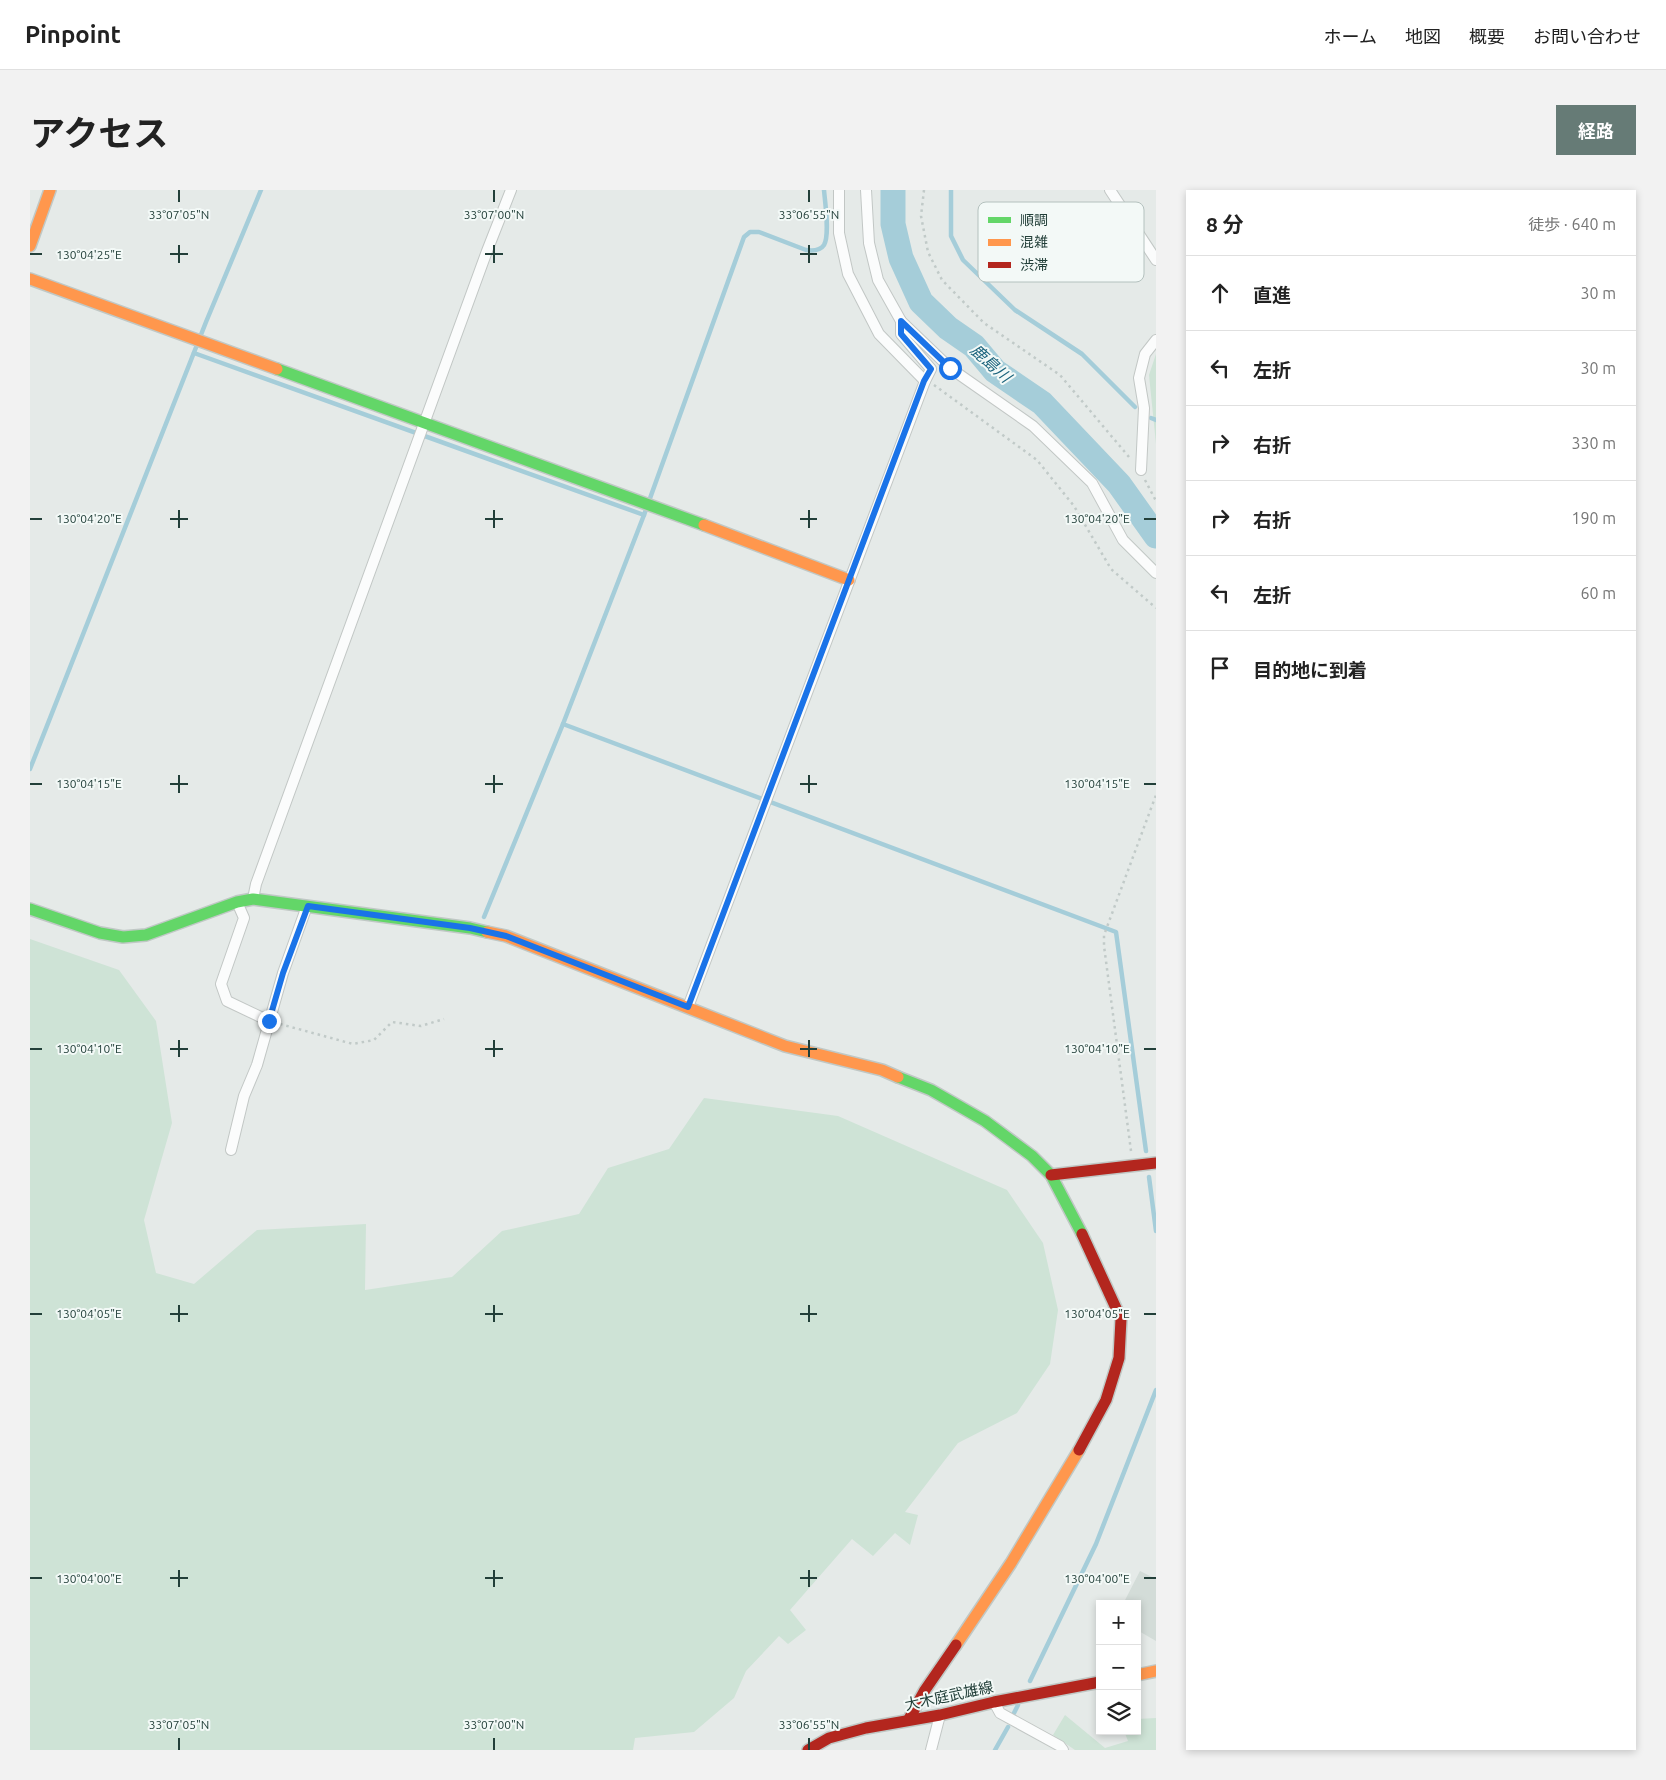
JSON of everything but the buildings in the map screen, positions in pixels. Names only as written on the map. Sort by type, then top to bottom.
[{"type":"street","points":[[30,246],[50,190]]},
{"type":"street","points":[[253,899],[256,884],[486,251],[511,190]]},
{"type":"street","points":[[839,190],[839,233],[848,274],[879,334],[924,381]]},
{"type":"street","points":[[866,190],[869,243],[878,280],[901,321],[950,368],[1033,426],[1092,483],[1123,540],[1156,573]]},
{"type":"street","points":[[1110,190],[1118,202]]},
{"type":"street","points":[[1144,242],[1156,260]]},
{"type":"street","points":[[30,279],[423,425],[658,507],[849,580]]},
{"type":"street","points":[[688,1007],[924,381],[931,369],[901,334],[901,321]]},
{"type":"street","points":[[1141,470],[1144,408],[1139,378],[1145,354],[1156,340]]},
{"type":"street","points":[[30,909],[100,933],[124,938],[146,935],[237,902],[253,899],[470,928],[506,936],[785,1046],[882,1070],[931,1090],[985,1121],[1032,1156],[1051,1175],[1074,1218],[1120,1319],[1119,1358],[1106,1400],[1087,1437],[1011,1563],[925,1690],[909,1719]]},
{"type":"street","points":[[237,902],[244,918],[221,984],[227,1001],[269,1021]]},
{"type":"street","points":[[231,1150],[244,1096],[257,1065],[283,973],[308,906]]},
{"type":"street","points":[[1051,1175],[1156,1163]]},
{"type":"street","points":[[1141,1674],[1156,1671]]},
{"type":"street","name":"大木庭武雄線","points":[[808,1750],[829,1738],[866,1728],[940,1715],[994,1702],[1096,1683]]},
{"type":"street","points":[[994,1702],[1000,1713],[1060,1746],[1063,1750]]},
{"type":"street","points":[[931,1750],[940,1715]]},
{"type":"path","points":[[924,190],[921,216],[928,252],[942,280],[984,323],[1060,376],[1141,470],[1156,501]]},
{"type":"path","points":[[924,381],[938,387],[1037,460],[1074,506],[1112,569],[1156,608]]},
{"type":"path","points":[[1133,1165],[1104,935],[1156,795]]},
{"type":"path","points":[[269,1021],[354,1044],[374,1040],[392,1022],[421,1026],[444,1019]]},
{"type":"shaded area","points":[[1140,1571],[1156,1579],[1156,1641],[1141,1632],[1141,1600],[1125,1600]]},
{"type":"green space","points":[[1156,354],[1156,444],[1149,375]]},
{"type":"green space","points":[[30,939],[119,970],[156,1021],[172,1123],[144,1220],[156,1273],[194,1284],[257,1230],[366,1224],[365,1290],[452,1277],[502,1231],[579,1214],[608,1168],[669,1149],[704,1098],[838,1116],[1007,1190],[1043,1243],[1058,1310],[1050,1364],[1017,1413],[958,1443],[905,1512],[918,1515],[910,1545],[895,1533],[873,1556],[852,1539],[790,1610],[806,1630],[788,1644],[779,1636],[746,1671],[734,1698],[694,1732],[635,1738],[633,1750],[30,1750]]},
{"type":"green space","points":[[1065,1715],[1105,1748],[1128,1741],[1126,1735],[1141,1735],[1141,1719],[1156,1718],[1156,1750],[1075,1750],[1053,1735]]},
{"type":"waterway","points":[[30,769],[206,322],[261,190]]},
{"type":"waterway","points":[[824,190],[827,234],[824,245],[820,248],[806,250],[759,232],[750,232],[744,237],[644,515],[563,724],[1116,932],[1146,1151]]},
{"type":"waterway","name":"鹿島川","points":[[893,190],[893,224],[901,258],[921,302],[948,328],[974,346],[995,371],[1042,403],[1119,484],[1156,536]]},
{"type":"waterway","points":[[951,190],[951,236],[963,260],[978,274]]},
{"type":"waterway","points":[[986,282],[1015,310],[1082,354],[1135,407]]},
{"type":"waterway","points":[[194,353],[644,515]]},
{"type":"waterway","points":[[1151,418],[1156,420]]},
{"type":"waterway","points":[[484,917],[563,724]]},
{"type":"waterway","points":[[1149,1177],[1156,1231]]},
{"type":"waterway","points":[[1030,1681],[1096,1544],[1156,1390]]},
{"type":"waterway","points":[[1014,1713],[1018,1705]]},
{"type":"waterway","points":[[995,1750],[1008,1727]]},
{"type":"traffic: fast","points":[[277,369],[704,525]]},
{"type":"traffic: fast","points":[[30,909],[100,933],[123,937],[146,935],[237,902],[253,899],[470,928],[487,932]]},
{"type":"traffic: fast","points":[[898,1077],[931,1090],[985,1121],[1032,1156],[1051,1175],[1082,1234]]},
{"type":"traffic: slow","points":[[30,246],[50,190]]},
{"type":"traffic: slow","points":[[30,279],[277,369]]},
{"type":"traffic: slow","points":[[704,525],[849,580]]},
{"type":"traffic: slow","points":[[487,932],[506,936],[785,1046],[882,1070],[898,1077]]},
{"type":"traffic: slow","points":[[956,1645],[1011,1563],[1079,1450]]},
{"type":"traffic: slow","points":[[1141,1674],[1156,1671]]},
{"type":"traffic: jam","points":[[1051,1175],[1156,1163]]},
{"type":"traffic: jam","points":[[1079,1450],[1106,1400],[1119,1358],[1121,1319],[1082,1234]]},
{"type":"traffic: jam","points":[[909,1719],[925,1690],[956,1645]]},
{"type":"traffic: jam","points":[[808,1750],[829,1738],[866,1728],[940,1715],[994,1702],[1096,1683]]},
{"type":"route","points":[[269,1021],[283,973],[308,906],[470,928],[506,936],[688,1007],[924,381],[931,369],[901,334],[901,321],[950,368]]}]
